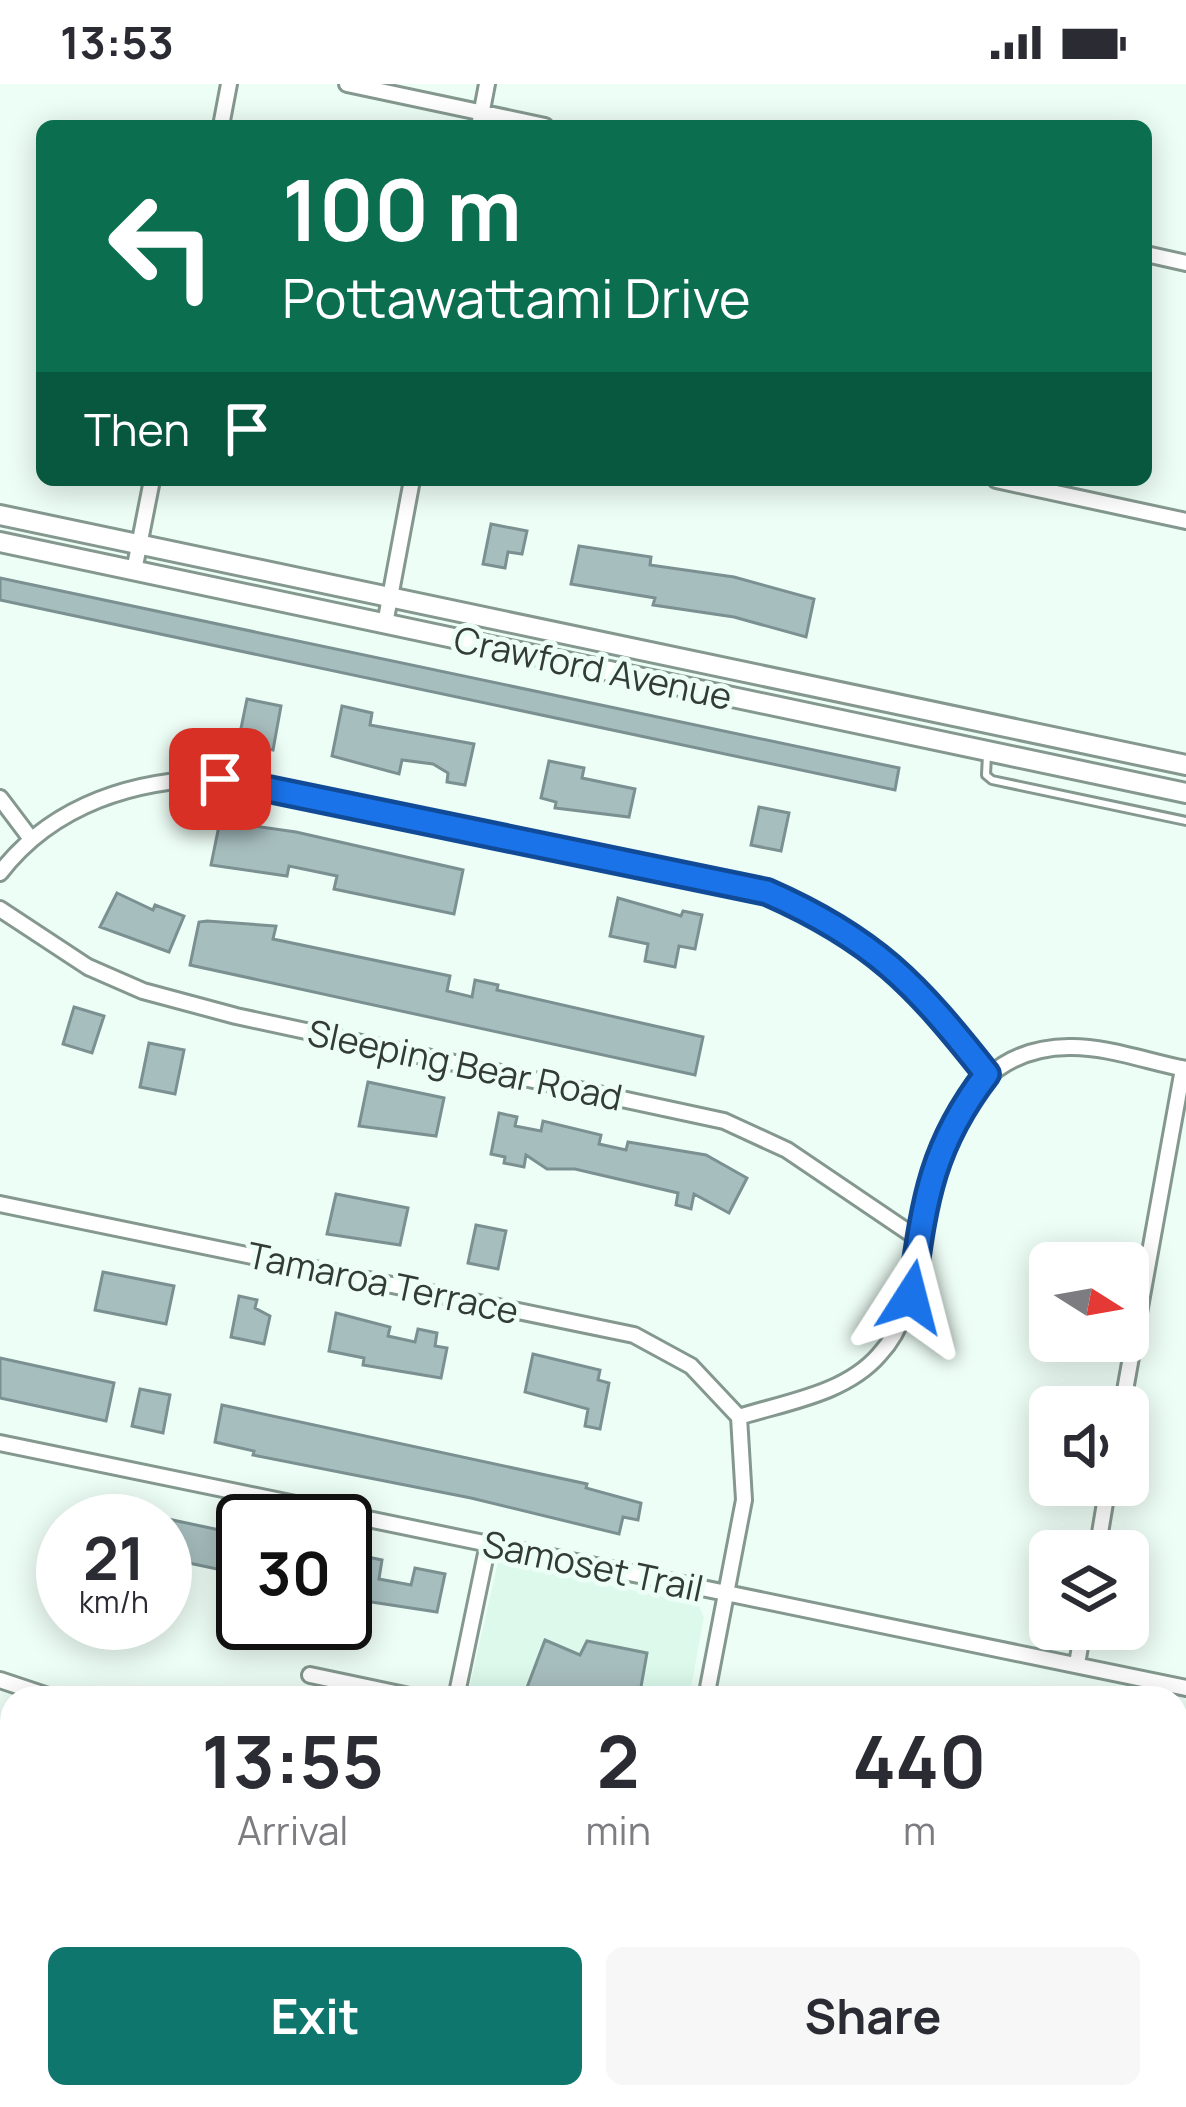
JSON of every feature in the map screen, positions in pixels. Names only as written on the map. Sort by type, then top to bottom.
[{"type":"main road","name":"Crawford Avenue","points":[[0,515],[1186,765]]},
{"type":"main road","name":"Crawford Avenue","points":[[0,542],[1186,793]]},
{"type":"street","points":[[222,120],[229,84]]},
{"type":"street","points":[[347,84],[481,119],[488,84]]},
{"type":"street","points":[[1152,255],[1186,262]]},
{"type":"street","points":[[134,571],[151,486]]},
{"type":"street","points":[[385,624],[411,486]]},
{"type":"street","points":[[1023,486],[1186,521]]},
{"type":"street","points":[[879,728],[884,701]]},
{"type":"street","points":[[0,873],[31,839],[105,796],[139,784],[220,779],[767,892],[822,916],[872,946],[910,982],[987,1074]]},
{"type":"street","points":[[0,797],[31,839]]},
{"type":"street","name":"Sleeping Bear Road","points":[[0,909],[88,967],[143,991],[236,1016],[724,1121],[787,1150],[920,1240]]},
{"type":"street","points":[[708,1686],[744,1500],[739,1417],[826,1390],[857,1376],[880,1354],[911,1297],[940,1144],[953,1117],[987,1074],[1042,1050],[1072,1046],[1184,1069],[1126,1386]]},
{"type":"street","name":"Tamaroa Terrace","points":[[0,1204],[634,1335],[692,1366],[739,1417]]},
{"type":"street","name":"Samoset Trail","points":[[0,1442],[1177,1686]]},
{"type":"street","points":[[458,1686],[488,1544]]},
{"type":"street","points":[[1076,1664],[1079,1650]]},
{"type":"street","points":[[310,1675],[362,1686]]},
{"type":"lane","points":[[987,751],[986,775],[992,780],[1186,820]]},
{"type":"shaded area","points":[[498,1562],[698,1604],[704,1617],[691,1686],[470,1686]]},
{"type":"building","points":[[491,524],[527,531],[522,554],[508,552],[505,568],[483,564]]},
{"type":"building","points":[[579,546],[651,557],[650,565],[734,577],[814,599],[806,637],[734,617],[653,605],[655,598],[571,584]]},
{"type":"building","points":[[0,578],[899,768],[895,790],[0,600]]},
{"type":"building","points":[[247,699],[281,706],[273,750],[238,743]]},
{"type":"building","points":[[342,706],[372,713],[370,725],[474,744],[465,785],[447,782],[448,773],[433,764],[402,760],[399,774],[332,756]]},
{"type":"building","points":[[549,761],[584,768],[582,778],[635,789],[629,817],[555,808],[556,802],[541,798]]},
{"type":"building","points":[[759,807],[789,813],[781,851],[751,845]]},
{"type":"building","points":[[220,821],[296,832],[463,870],[454,914],[334,889],[337,876],[289,866],[287,876],[211,865]]},
{"type":"building","points":[[117,893],[153,910],[155,905],[184,916],[169,952],[100,927]]},
{"type":"building","points":[[618,898],[681,916],[683,911],[702,915],[695,949],[679,946],[675,967],[645,961],[648,944],[610,936]]},
{"type":"building","points":[[199,922],[276,926],[273,939],[450,976],[447,991],[472,997],[475,980],[498,985],[497,990],[703,1037],[695,1075],[190,965]]},
{"type":"building","points":[[74,1007],[104,1016],[92,1053],[63,1044]]},
{"type":"building","points":[[149,1043],[184,1050],[175,1094],[140,1087]]},
{"type":"building","points":[[368,1082],[444,1098],[436,1136],[359,1126]]},
{"type":"building","points":[[499,1113],[517,1117],[515,1126],[541,1131],[543,1121],[601,1135],[599,1144],[626,1150],[628,1142],[706,1155],[747,1178],[729,1213],[694,1194],[691,1209],[676,1205],[678,1193],[575,1169],[547,1169],[526,1155],[524,1167],[504,1163],[505,1157],[491,1154]]},
{"type":"building","points":[[336,1194],[408,1208],[400,1245],[327,1234]]},
{"type":"building","points":[[476,1225],[506,1231],[498,1269],[468,1263]]},
{"type":"building","points":[[103,1272],[174,1286],[166,1324],[95,1310]]},
{"type":"building","points":[[239,1296],[257,1300],[255,1308],[270,1316],[264,1344],[231,1337]]},
{"type":"building","points":[[336,1313],[390,1327],[388,1336],[415,1342],[418,1329],[437,1333],[435,1346],[447,1348],[441,1378],[363,1365],[364,1358],[329,1351]]},
{"type":"building","points":[[533,1354],[600,1370],[598,1380],[609,1383],[600,1429],[585,1426],[588,1409],[525,1392]]},
{"type":"building","points":[[0,1358],[114,1383],[106,1421],[0,1398]]},
{"type":"building","points":[[140,1389],[170,1395],[163,1433],[132,1426]]},
{"type":"building","points":[[222,1405],[587,1484],[586,1488],[641,1503],[638,1520],[623,1517],[619,1534],[471,1498],[253,1455],[254,1451],[215,1442]]},
{"type":"building","points":[[192,1524],[216,1529],[216,1569],[192,1564]]},
{"type":"building","points":[[372,1558],[382,1560],[379,1579],[411,1585],[415,1568],[445,1574],[437,1612],[372,1602]]},
{"type":"building","points":[[545,1640],[580,1655],[587,1641],[647,1653],[641,1686],[528,1686]]},
{"type":"route","points":[[220,779],[767,892],[822,916],[872,946],[910,982],[987,1074],[953,1117],[940,1144],[911,1297]]}]
